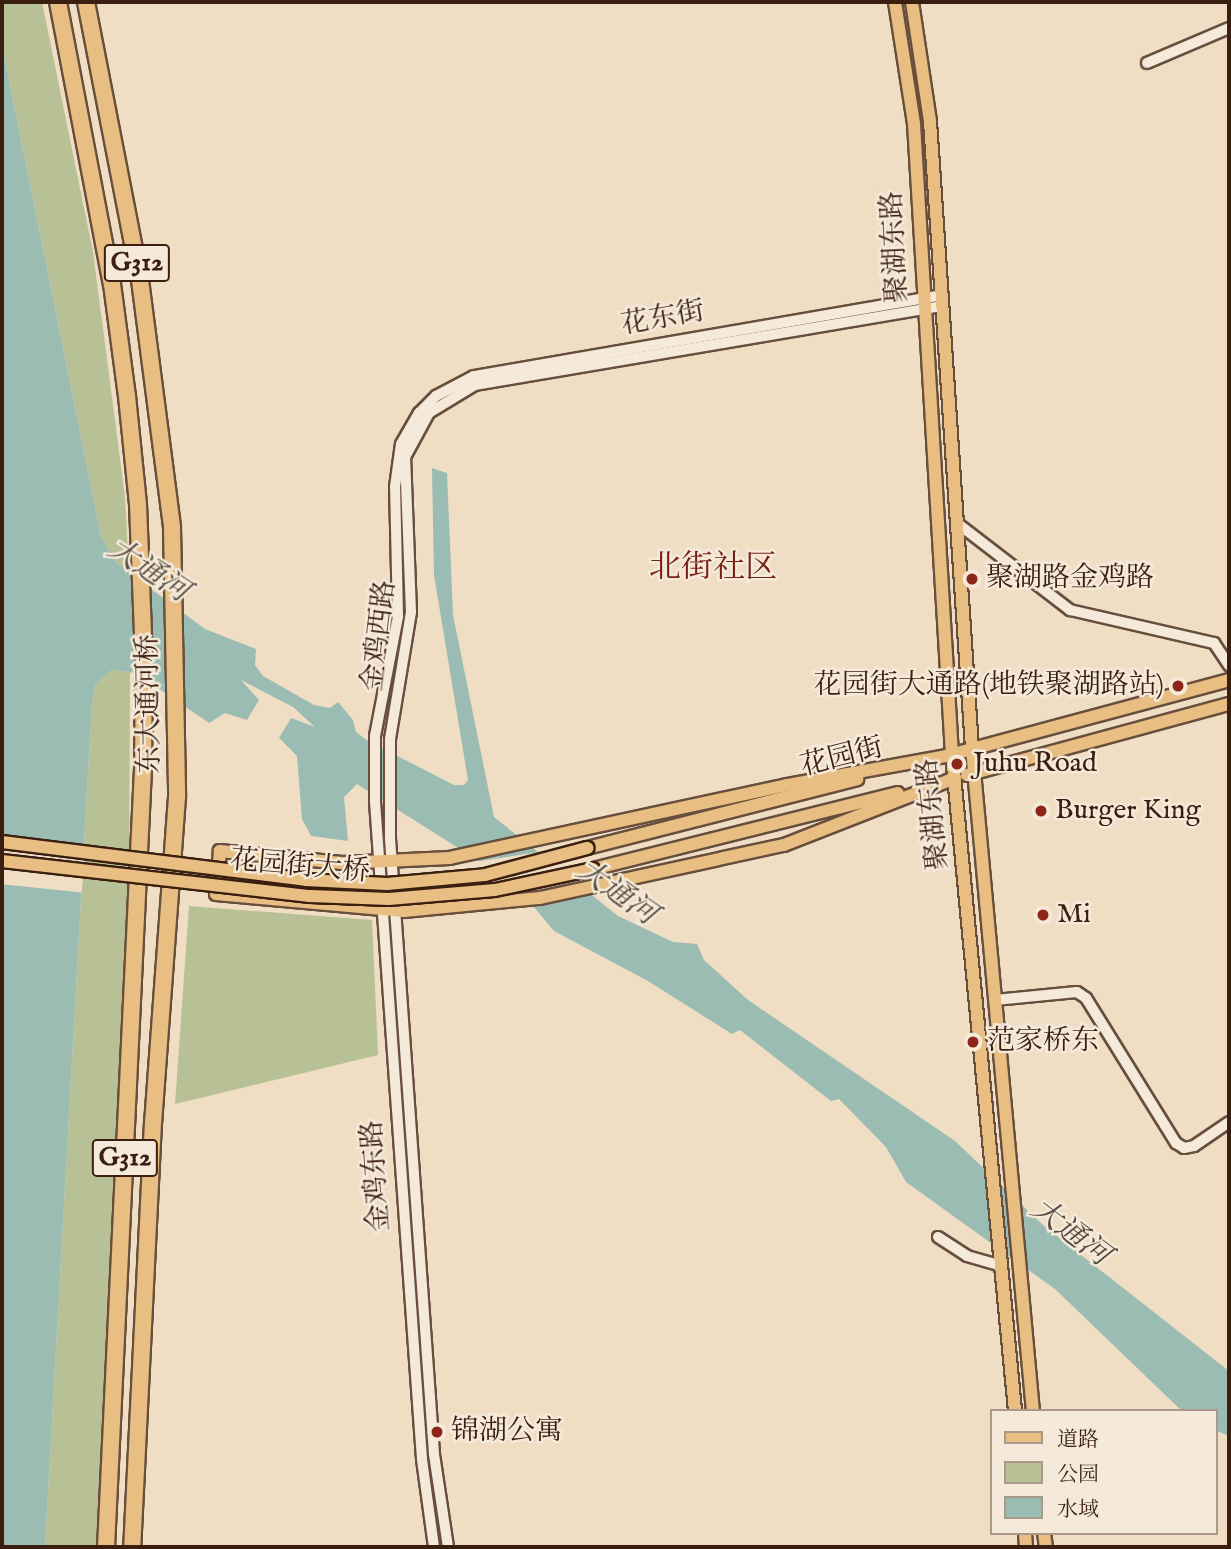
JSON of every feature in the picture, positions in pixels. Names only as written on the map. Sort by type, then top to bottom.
[{"type":"highway","name":"东大通河桥","points":[[58,2],[112,284],[138,504],[143,769],[106,1547]]},
{"type":"highway","name":"东大通河桥","points":[[86,2],[140,279],[172,528],[177,796],[153,1122],[132,1547]]},
{"type":"main road","name":"聚湖东路","points":[[895,2],[914,124],[952,755],[990,1179],[1015,1409]]},
{"type":"main road","name":"聚湖东路","points":[[912,2],[930,121],[972,749],[1033,1409]]},
{"type":"main road","name":"花园街","points":[[587,848],[952,755],[1229,680]]},
{"type":"main road","name":"花园街","points":[[593,869],[955,778],[1229,704]]},
{"type":"main road","points":[[952,755],[807,780],[535,842],[450,858],[385,863],[220,851],[216,894],[388,910],[523,900],[601,886],[784,845],[955,778]]},
{"type":"main road","name":"花园街大桥","points":[[2,842],[306,880],[387,884],[485,875],[587,848]]},
{"type":"main road","name":"花园街大桥","points":[[2,861],[310,896],[389,899],[495,890],[593,869]]},
{"type":"street","points":[[1147,64],[1229,28]]},
{"type":"street","name":"花东街","points":[[414,429],[436,396],[454,384],[495,370],[942,300]]},
{"type":"street","name":"金鸡西路","points":[[375,802],[375,736],[398,616],[396,464],[414,429]]},
{"type":"street","name":"金鸡西路","points":[[389,808],[390,740],[411,612],[405,457],[414,429]]},
{"type":"street","points":[[957,523],[1070,610],[1214,643],[1225,652],[1229,665]]},
{"type":"street","name":"金鸡东路","points":[[375,802],[385,863],[421,1445],[434,1547]]},
{"type":"street","name":"金鸡东路","points":[[385,863],[389,808]]},
{"type":"street","name":"金鸡东路","points":[[388,910],[434,1454],[448,1547]]},
{"type":"street","points":[[995,1000],[1077,992],[1086,998],[1176,1143],[1194,1146],[1229,1122]]},
{"type":"street","points":[[938,1237],[968,1256],[1000,1260]]},
{"type":"green space","points":[[2,2],[42,2],[93,252],[125,497],[129,573],[116,563],[101,537],[2,45]]},
{"type":"green space","points":[[112,670],[130,672],[129,902],[96,1547],[45,1547],[92,701],[96,684]]},
{"type":"green space","points":[[189,906],[372,920],[378,1055],[175,1104]]},
{"type":"water","points":[[2,45],[101,537],[116,563],[205,629],[256,649],[255,665],[263,676],[314,705],[330,708],[338,702],[353,720],[356,732],[368,741],[454,785],[464,785],[468,780],[434,575],[432,468],[447,473],[453,615],[494,817],[618,916],[673,942],[697,944],[704,960],[748,1000],[955,1141],[1044,1226],[1229,1371],[1229,1436],[1217,1431],[1217,1409],[1180,1409],[1055,1289],[906,1182],[886,1147],[839,1099],[831,1101],[740,1030],[732,1034],[648,981],[554,931],[515,884],[357,784],[344,797],[348,841],[311,836],[302,819],[297,756],[279,738],[291,718],[315,727],[293,707],[241,680],[259,700],[247,720],[225,713],[209,723],[136,673],[112,670],[96,684],[92,701],[45,1547],[2,1547]]},
{"type":"pier","points":[[2,836],[87,845],[82,893],[2,884]]},
{"type":"pier","points":[[546,851],[591,889],[524,900],[513,887],[474,862]]},
{"type":"place","name":"聚湖路金鸡路","points":[[972,579]]},
{"type":"place","name":"花园街大通路(地铁聚湖路站)","points":[[1178,686]]},
{"type":"place","name":"Juhu Road","points":[[957,764]]},
{"type":"place","name":"Burger King","points":[[1041,811]]},
{"type":"place","name":"Mi","points":[[1043,915]]},
{"type":"place","name":"范家桥东","points":[[973,1042]]},
{"type":"place","name":"锦湖公寓","points":[[437,1432]]},
{"type":"district","name":"北街社区","points":[[713,569]]},
{"type":"water label","name":"大通河","points":[[148,571]]},
{"type":"water label","name":"大通河","points":[[616,893]]},
{"type":"water label","name":"大通河","points":[[1070,1233]]}]
